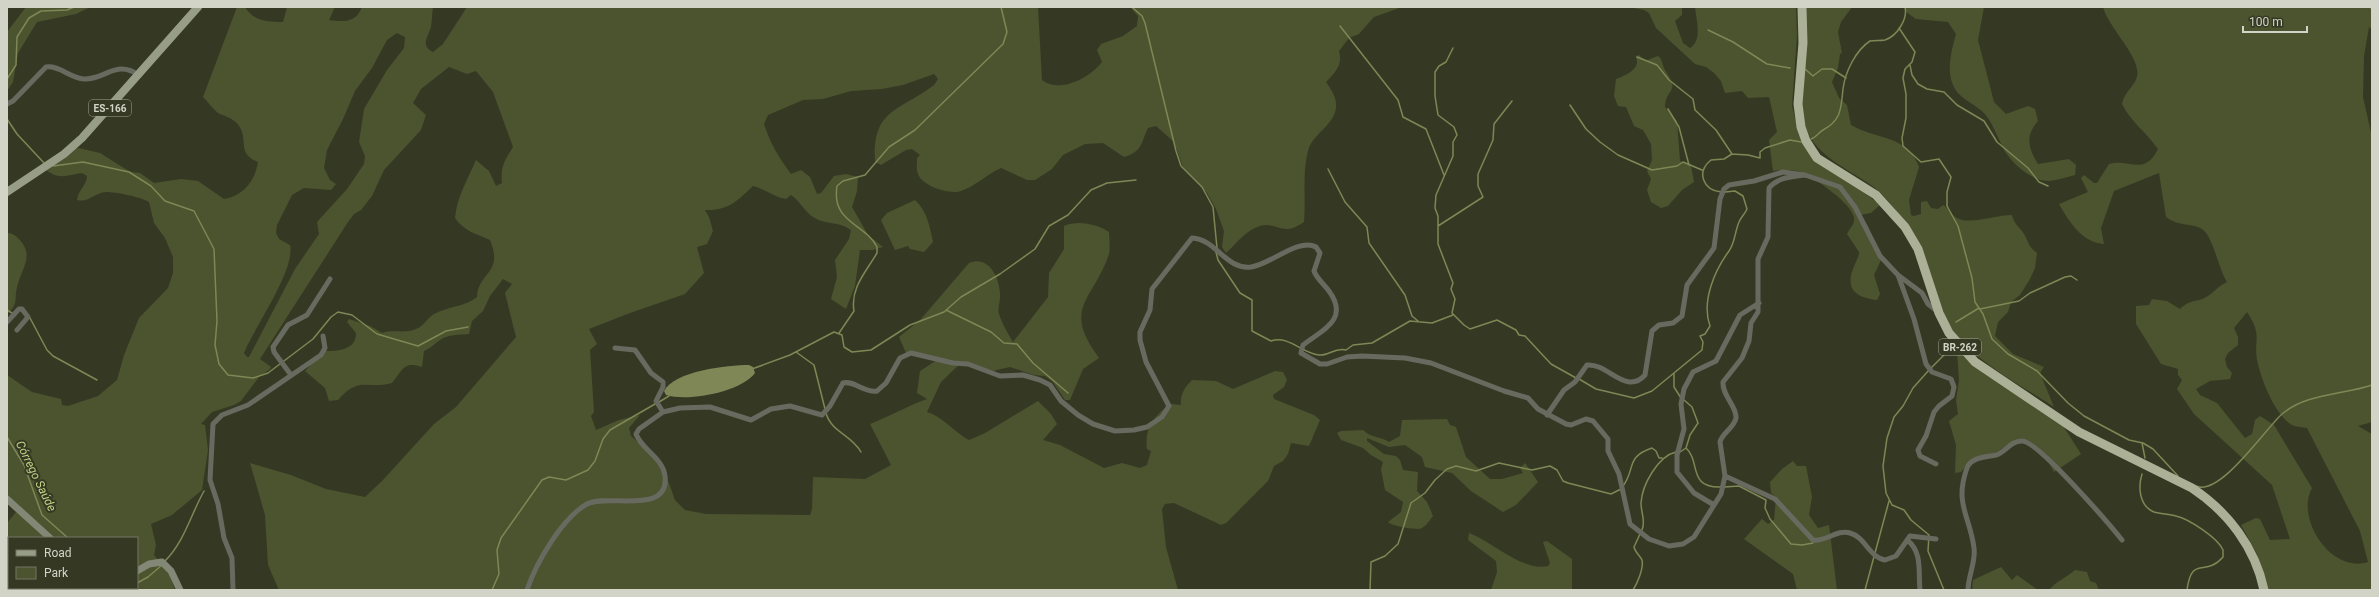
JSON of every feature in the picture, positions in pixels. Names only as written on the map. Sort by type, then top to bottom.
[{"type":"highway","name":"BR-262","points":[[1802,7],[1803,43],[1798,104],[1801,127],[1806,141],[1818,158],[1876,195],[1905,227],[1918,249],[1939,312],[1949,334],[1961,348],[1993,374],[2079,432],[2192,488],[2207,498],[2230,521],[2241,535],[2253,558],[2264,590]]},
{"type":"main road","name":"ES-166","points":[[7,192],[73,146],[139,75],[198,7]]},
{"type":"street","points":[[7,104],[13,101],[46,67],[52,66],[83,79],[122,68],[129,69],[139,75]]},
{"type":"street","points":[[1548,415],[1564,390],[1575,382],[1587,365],[1600,366],[1628,383],[1638,382],[1645,375],[1652,331],[1660,325],[1673,323],[1682,316],[1687,285],[1714,248],[1720,199],[1727,187],[1783,172],[1805,175],[1833,183],[1844,192],[1880,256],[1898,275],[1918,289],[1928,304],[1939,312]]},
{"type":"street","points":[[527,590],[551,541],[582,508],[596,501],[647,500],[658,496],[663,490],[665,479],[664,470],[636,434],[639,429],[663,412],[680,408],[710,407],[754,420],[771,409],[795,406],[822,415],[830,406],[843,383],[848,382],[866,391],[876,391],[886,383],[900,358],[910,353],[949,362],[968,364],[1000,376],[1023,375],[1036,379],[1050,385],[1065,405],[1085,420],[1115,431],[1141,429],[1157,421],[1166,413],[1169,406],[1146,362],[1140,340],[1141,328],[1150,310],[1152,289],[1192,238],[1206,241],[1217,248],[1229,261],[1246,267],[1258,265],[1303,245],[1310,245],[1318,249],[1320,253],[1314,271],[1332,295],[1337,309],[1335,317],[1327,329],[1300,348],[1300,353],[1316,362],[1327,364],[1347,357],[1362,356],[1405,358],[1431,363],[1504,391],[1528,398],[1538,409],[1569,425],[1589,420],[1600,428],[1608,438],[1608,451],[1618,471],[1629,522],[1649,539],[1672,546],[1683,544],[1698,533],[1723,488],[1725,476],[1720,442],[1733,424],[1736,414],[1724,394],[1723,382],[1740,362],[1747,347],[1751,323],[1758,312],[1758,259],[1768,237],[1770,188],[1776,181],[1805,175]]},
{"type":"street","points":[[1898,275],[1914,319],[1926,364],[1932,372],[1951,379],[1954,387],[1952,396],[1934,412],[1926,436],[1918,450],[1920,456],[1936,464]]},
{"type":"street","points":[[291,375],[274,352],[274,344],[288,325],[307,315],[330,279]]},
{"type":"street","points":[[1714,505],[1694,493],[1677,472],[1677,456],[1684,429],[1681,404],[1684,389],[1693,372],[1716,361],[1740,316],[1759,303]]},
{"type":"street","points":[[7,322],[18,310],[22,309],[28,318],[17,330]]},
{"type":"street","points":[[233,590],[232,558],[225,543],[218,504],[210,480],[212,428],[218,418],[248,406],[323,353],[325,348],[323,336]]},
{"type":"street","points":[[616,348],[635,350],[651,373],[663,382],[663,387],[656,401],[663,412]]},
{"type":"street","points":[[1968,590],[1974,549],[1961,501],[1967,468],[1972,462],[1999,454],[2013,442],[2022,440],[2032,445],[2082,494],[2122,540]]},
{"type":"street","points":[[1725,476],[1775,499],[1813,540],[1820,540],[1840,533],[1850,533],[1860,539],[1876,556],[1885,560],[1896,556],[1912,535],[1936,539]]},
{"type":"street","points":[[7,500],[49,537]]},
{"type":"street","points":[[1907,540],[1915,548],[1919,558],[1920,590]]},
{"type":"street","points":[[138,570],[149,564],[162,562],[171,571],[180,590]]},
{"type":"green space","points":[[26,7],[90,7],[76,14],[37,22],[18,53],[13,82],[7,91],[7,32]]},
{"type":"green space","points":[[237,7],[245,7],[248,12],[261,20],[283,22],[287,7],[335,7],[329,20],[344,21],[353,19],[362,7],[433,7],[431,27],[426,44],[429,50],[433,52],[443,44],[467,7],[1038,7],[1042,80],[1049,84],[1065,85],[1090,74],[1097,68],[1102,62],[1097,50],[1101,44],[1123,36],[1137,26],[1138,16],[1130,7],[1402,7],[1374,17],[1359,34],[1349,38],[1339,51],[1340,60],[1338,68],[1326,82],[1336,100],[1335,113],[1332,119],[1310,145],[1305,168],[1304,222],[1296,227],[1285,229],[1266,225],[1260,226],[1246,233],[1226,253],[1222,247],[1224,231],[1216,209],[1207,193],[1183,167],[1174,142],[1156,126],[1148,128],[1138,150],[1124,157],[1103,143],[1085,144],[1063,155],[1052,169],[1035,180],[1027,180],[1001,168],[972,186],[956,192],[944,191],[930,186],[925,182],[917,172],[917,158],[920,155],[912,149],[906,150],[881,165],[875,162],[875,145],[878,131],[883,121],[899,107],[934,85],[938,79],[934,74],[903,85],[882,89],[851,91],[823,99],[803,100],[768,115],[764,124],[775,150],[791,174],[801,170],[810,177],[817,194],[821,193],[834,176],[846,174],[858,177],[857,191],[852,207],[868,235],[883,247],[873,250],[860,250],[855,286],[846,309],[831,299],[837,277],[835,260],[849,239],[851,230],[842,225],[822,221],[813,217],[791,195],[786,199],[753,186],[732,204],[726,207],[705,210],[709,217],[713,231],[707,244],[697,247],[704,273],[685,294],[589,329],[597,344],[590,350],[594,412],[591,416],[596,430],[619,420],[640,415],[629,428],[631,436],[662,464],[675,500],[685,510],[706,514],[810,515],[812,509],[813,477],[865,479],[891,465],[870,424],[927,399],[917,393],[920,371],[940,358],[906,353],[899,337],[921,319],[969,263],[976,261],[987,264],[995,274],[1000,293],[999,314],[1013,342],[1048,297],[1049,273],[1064,249],[1064,226],[1081,223],[1104,229],[1109,232],[1109,254],[1102,272],[1088,295],[1081,316],[1088,341],[1099,358],[1083,369],[1070,400],[1065,400],[1053,382],[1045,376],[1034,375],[1010,367],[993,371],[963,361],[941,382],[927,412],[938,417],[969,440],[985,433],[1038,401],[1051,414],[1057,424],[1043,440],[1060,445],[1104,468],[1122,463],[1140,468],[1147,465],[1151,451],[1147,449],[1146,442],[1152,423],[1165,408],[1171,404],[1181,405],[1181,397],[1187,385],[1192,380],[1216,381],[1233,389],[1275,371],[1283,372],[1287,380],[1284,387],[1273,395],[1274,399],[1314,415],[1320,420],[1309,446],[1291,443],[1288,454],[1283,461],[1274,466],[1268,481],[1226,523],[1221,525],[1174,503],[1165,504],[1162,509],[1166,547],[1178,590],[279,590],[268,565],[265,515],[250,463],[291,475],[326,489],[365,497],[383,480],[434,424],[456,407],[516,337],[505,293],[512,284],[503,279],[490,296],[483,311],[472,321],[469,334],[443,338],[424,351],[422,367],[416,365],[407,366],[392,383],[383,385],[358,385],[346,392],[338,400],[329,401],[325,388],[305,371],[323,351],[345,349],[353,343],[356,333],[347,322],[349,319],[370,326],[382,333],[416,329],[439,311],[462,305],[477,297],[481,282],[492,266],[494,251],[490,240],[471,232],[462,226],[455,218],[456,210],[460,195],[476,160],[489,171],[496,186],[502,183],[504,164],[513,147],[493,92],[476,71],[467,74],[449,67],[421,89],[413,103],[426,115],[421,130],[384,170],[372,196],[361,210],[354,214],[348,222],[260,359],[271,367],[270,369],[259,377],[241,401],[234,405],[212,412],[201,424],[205,425],[208,450],[202,490],[172,515],[151,524],[156,545],[154,555],[169,574],[175,590],[7,590],[7,523],[16,512],[7,499],[7,375],[32,392],[61,399],[62,405],[68,406],[98,396],[117,380],[124,355],[139,318],[168,288],[173,273],[173,257],[165,238],[154,223],[149,202],[128,195],[106,192],[85,200],[77,200],[79,193],[86,182],[87,176],[82,173],[58,176],[44,168],[74,147],[100,153],[131,172],[140,173],[154,183],[181,179],[198,181],[224,199],[237,195],[251,181],[258,162],[247,155],[242,131],[237,123],[214,110],[203,97]],"holes":[[[397,33],[405,37],[404,48],[387,70],[364,109],[359,142],[365,156],[364,164],[347,189],[317,222],[319,234],[295,269],[249,357],[247,357],[244,353],[281,283],[290,256],[290,245],[279,239],[276,233],[277,225],[292,195],[304,188],[331,190],[336,184],[330,180],[324,168],[327,150],[355,91],[372,68],[387,40]]]},
{"type":"green space","points":[[1629,7],[1682,7],[1682,15],[1675,21],[1683,43],[1690,48],[1694,44],[1698,35],[1695,7],[1796,7],[1797,35],[1792,106],[1799,134],[1804,144],[1880,205],[1871,213],[1860,215],[1868,226],[1881,260],[1874,275],[1880,294],[1877,300],[1869,299],[1857,294],[1851,285],[1852,272],[1859,252],[1847,234],[1854,220],[1852,212],[1832,192],[1801,172],[1791,170],[1773,171],[1769,140],[1777,132],[1769,97],[1748,98],[1742,91],[1725,93],[1721,81],[1714,73],[1706,67],[1695,64],[1656,28],[1649,13],[1644,10]]},
{"type":"green space","points":[[1805,7],[1852,7],[1841,22],[1838,32],[1842,53],[1840,54],[1838,68],[1832,82],[1839,98],[1847,105],[1851,125],[1899,143],[1914,156],[1919,167],[1909,200],[1911,215],[1914,216],[1921,214],[1921,202],[1927,201],[1931,208],[1938,209],[1943,205],[1956,218],[1964,220],[1978,220],[2012,215],[2029,245],[2037,253],[2035,268],[2030,279],[2020,295],[2011,302],[2008,312],[1998,322],[1995,336],[2013,354],[2044,367],[2040,373],[2054,407],[2009,379],[1965,345],[1945,318],[1914,237],[1898,213],[1875,188],[1833,161],[1824,154],[1810,138],[1803,116],[1801,101],[1801,69]]},
{"type":"green space","points":[[1905,7],[1984,7],[1978,40],[1994,102],[2006,114],[2028,106],[2035,109],[2038,121],[2031,132],[2029,142],[2032,153],[2038,164],[2069,159],[2076,165],[2075,175],[2052,181],[2042,180],[2029,175],[2016,165],[2003,148],[1985,114],[1961,96],[1954,87],[1951,80],[1950,64],[1956,34],[1948,22],[1916,19],[1906,12]]},
{"type":"green space","points":[[2103,7],[2372,7],[2372,29],[2369,27],[2364,56],[2363,97],[2372,137],[2372,422],[2358,426],[2372,434],[2372,590],[2267,590],[2258,556],[2241,525],[2256,518],[2260,519],[2270,540],[2290,539],[2272,485],[2194,414],[2177,389],[2182,380],[2178,375],[2178,369],[2161,364],[2136,324],[2136,306],[2149,305],[2152,299],[2167,301],[2180,309],[2188,303],[2206,297],[2227,282],[2206,233],[2198,227],[2176,222],[2166,217],[2159,173],[2114,191],[2101,228],[2104,244],[2096,243],[2083,236],[2067,218],[2059,204],[2088,192],[2081,178],[2084,175],[2094,183],[2097,183],[2109,164],[2142,164],[2153,157],[2158,149],[2149,137],[2134,122],[2122,104],[2125,96],[2136,81],[2137,69],[2130,52],[2106,16]],"holes":[[[2247,312],[2252,320],[2257,339],[2256,350],[2258,364],[2270,398],[2286,421],[2294,426],[2307,428],[2360,531],[2368,562],[2354,563],[2341,560],[2330,552],[2320,541],[2312,528],[2308,514],[2308,500],[2312,488],[2274,425],[2260,416],[2255,420],[2252,434],[2245,438],[2217,403],[2200,395],[2196,389],[2210,381],[2230,379],[2232,373],[2227,367],[2225,359],[2228,353],[2238,345],[2238,337],[2234,328]]]},
{"type":"green space","points":[[1639,55],[1645,61],[1658,56],[1670,78],[1672,87],[1665,107],[1677,121],[1680,161],[1691,166],[1694,182],[1682,190],[1668,206],[1661,208],[1651,202],[1647,190],[1651,179],[1647,171],[1652,160],[1651,144],[1643,130],[1634,126],[1626,107],[1618,106],[1614,96],[1616,79],[1629,73],[1635,68],[1637,62],[1636,56]]},
{"type":"green space","points":[[915,200],[925,214],[933,242],[924,252],[910,249],[908,246],[895,250],[881,220],[887,213]]},
{"type":"green space","points":[[7,233],[13,234],[18,238],[23,244],[27,256],[16,291],[15,304],[7,314]]},
{"type":"green space","points":[[1957,351],[1985,374],[2060,421],[2081,454],[2054,472],[2048,461],[2024,442],[2009,444],[1997,452],[1970,462],[1961,472],[1955,473],[1956,445],[1949,421],[1958,414],[1956,400],[1959,381]]},
{"type":"green space","points":[[1447,419],[1450,425],[1456,427],[1466,457],[1490,479],[1502,479],[1523,473],[1520,468],[1525,463],[1538,482],[1516,505],[1503,512],[1471,491],[1452,473],[1425,467],[1422,457],[1405,445],[1389,447],[1367,438],[1367,441],[1384,454],[1396,456],[1400,460],[1403,470],[1418,472],[1417,491],[1427,502],[1433,516],[1425,526],[1420,529],[1405,528],[1390,524],[1388,522],[1401,512],[1403,502],[1385,490],[1381,469],[1383,462],[1363,448],[1341,440],[1337,433],[1341,431],[1363,430],[1366,433],[1389,442],[1400,436],[1402,420]]},
{"type":"green space","points":[[1793,461],[1797,466],[1806,466],[1812,497],[1809,515],[1818,528],[1829,525],[1837,590],[1797,590],[1793,574],[1744,539],[1762,519],[1768,524],[1774,520],[1776,497],[1771,493],[1770,482],[1782,469]]},
{"type":"green space","points":[[1469,533],[1507,555],[1538,567],[1548,566],[1550,563],[1543,542],[1547,541],[1572,559],[1572,590],[1491,590],[1497,572],[1496,561],[1468,540]]},
{"type":"green space","points":[[2001,567],[2012,580],[2017,575],[2038,590],[1972,590],[1973,580]]},
{"type":"green space","points":[[2075,570],[2087,572],[2090,581],[2096,583],[2099,590],[2049,590],[2055,584]]},
{"type":"shaded area","points":[[749,365],[753,367],[755,373],[748,380],[714,394],[676,397],[666,395],[664,391],[670,384],[679,378],[702,370],[728,366]]},
{"type":"waterway","points":[[7,79],[16,65],[17,37],[29,18],[41,11],[67,10],[74,7]]},
{"type":"waterway","points":[[839,333],[854,311],[854,295],[860,280],[877,253],[877,247],[872,239],[850,221],[839,208],[837,186],[843,181],[865,175],[889,147],[915,130],[1003,44],[1007,32],[1001,7]]},
{"type":"waterway","points":[[1132,7],[1142,16],[1145,23],[1181,166],[1202,187],[1213,207],[1217,248]]},
{"type":"waterway","points":[[1811,139],[1834,122],[1837,117],[1841,107],[1846,76],[1852,62],[1860,50],[1870,41],[1885,40],[1894,35],[1901,26],[1905,17],[1905,7]]},
{"type":"waterway","points":[[1340,26],[1398,100],[1403,117],[1426,129],[1444,175]]},
{"type":"waterway","points":[[1899,28],[1915,52],[1912,62],[1905,69],[1903,78],[1906,94],[1906,118],[1902,138],[1903,146],[1921,162],[1939,159],[1951,177],[1947,192],[1947,206],[1958,226],[1972,278],[1975,302],[1983,314],[1992,339],[2008,354],[2037,371],[2068,403],[2084,416],[2129,440],[2143,443],[2153,449],[2178,476]]},
{"type":"waterway","points":[[1708,30],[1733,42],[1767,64],[1790,68]]},
{"type":"waterway","points":[[1453,48],[1446,62],[1439,66],[1435,72],[1435,96],[1438,115],[1454,127],[1457,135],[1453,142],[1453,156],[1436,195],[1435,208],[1438,216],[1438,244],[1453,283],[1451,289],[1455,299],[1452,313],[1470,329],[1497,320],[1516,330],[1519,335],[1525,336],[1551,364],[1576,378]]},
{"type":"waterway","points":[[1637,57],[1657,65],[1669,80],[1693,99],[1695,110],[1716,130],[1732,154],[1748,155],[1760,158],[1760,152],[1765,148],[1790,140],[1801,142]]},
{"type":"waterway","points":[[1910,65],[1912,75],[1918,84],[1927,89],[1944,92],[1957,105],[1984,121],[1997,142],[2028,168],[2039,182],[2048,186]]},
{"type":"waterway","points":[[1805,69],[1813,76],[1822,69],[1832,69],[1846,78]]},
{"type":"waterway","points":[[1438,226],[1483,197],[1478,186],[1478,174],[1493,140],[1494,124],[1512,101]]},
{"type":"waterway","points":[[1570,105],[1586,129],[1600,142],[1618,155],[1652,170],[1677,166],[1683,162],[1702,170]]},
{"type":"waterway","points":[[1668,109],[1679,127],[1689,165]]},
{"type":"waterway","points":[[7,119],[17,134],[45,164]]},
{"type":"waterway","points":[[1721,192],[1715,191],[1706,184],[1703,175],[1704,170],[1706,165],[1711,160],[1724,159],[1732,154]]},
{"type":"waterway","points":[[53,166],[83,162],[129,172],[151,186],[165,201],[194,211],[214,249],[217,321],[215,345],[219,364],[228,375],[253,378],[268,373],[313,339],[331,317],[338,312],[352,315],[377,334],[418,346],[446,331],[468,327]]},
{"type":"waterway","points":[[1328,169],[1345,202],[1367,227],[1369,243],[1405,295],[1412,316],[1418,321]]},
{"type":"waterway","points":[[752,369],[790,355],[834,332],[842,335],[844,347],[852,352],[871,350],[910,325],[944,312],[961,297],[1000,274],[1035,249],[1049,226],[1068,215],[1091,190],[1107,183],[1136,180]]},
{"type":"waterway","points":[[1579,379],[1596,389],[1634,398],[1652,391],[1702,350],[1703,342],[1700,336],[1705,334],[1710,326],[1707,306],[1708,296],[1714,276],[1731,248],[1739,222],[1747,209],[1743,196],[1735,191],[1725,192]]},
{"type":"waterway","points":[[1216,252],[1218,260],[1240,293],[1252,300],[1252,331],[1271,341],[1284,340],[1313,354],[1323,355],[1342,349],[1346,350],[1353,345],[1372,343],[1410,321],[1432,323],[1453,315]]},
{"type":"waterway","points":[[1980,309],[2019,301],[2030,293],[2065,277],[2071,276],[2077,280]]},
{"type":"waterway","points":[[1956,322],[1979,308]]},
{"type":"waterway","points":[[7,310],[12,313]]},
{"type":"waterway","points":[[946,310],[991,332],[1004,343],[1017,344],[1033,363],[1068,393]]},
{"type":"waterway","points":[[30,318],[47,350],[53,356],[97,380]]},
{"type":"waterway","points":[[1931,368],[1949,350]]},
{"type":"waterway","points":[[796,352],[814,365],[825,409]]},
{"type":"waterway","points":[[1929,370],[1913,388],[1903,406],[1894,417],[1887,438],[1883,466],[1886,493],[1892,505],[1904,510],[1911,520],[1929,535],[1928,551],[1944,590]]},
{"type":"waterway","points":[[1674,374],[1674,387],[1681,398]]},
{"type":"waterway","points":[[2196,486],[2206,487],[2230,472],[2282,414],[2292,407],[2314,398],[2372,385]]},
{"type":"waterway","points":[[659,402],[669,396]]},
{"type":"waterway","points":[[1680,452],[1686,448],[1690,435],[1698,423],[1692,407],[1684,400]]},
{"type":"waterway","points":[[492,590],[499,574],[497,550],[501,538],[542,480],[549,477],[566,480],[588,470],[595,461],[603,439],[610,430],[655,404]]},
{"type":"waterway","points":[[826,413],[832,425],[852,441],[861,452]]},
{"type":"waterway","name":"Córrego Saúde","points":[[7,437],[24,465],[42,515],[67,537]]},
{"type":"waterway","points":[[2142,443],[2145,458]]},
{"type":"waterway","points":[[1623,486],[1627,480],[1634,459],[1638,455],[1652,448],[1656,451],[1659,458],[1662,458]]},
{"type":"waterway","points":[[1686,448],[1693,460],[1699,479],[1703,483],[1710,486],[1721,487]]},
{"type":"waterway","points":[[1642,530],[1643,520],[1641,503],[1644,488],[1657,465],[1663,459],[1676,452]]},
{"type":"waterway","points":[[1370,590],[1371,562],[1385,556],[1398,544],[1411,503],[1425,493],[1435,480],[1447,469],[1456,466],[1476,471],[1499,463],[1532,470],[1550,466],[1557,470],[1563,481],[1568,483],[1611,494],[1621,489]]},
{"type":"waterway","points":[[2142,474],[2140,485],[2141,496],[2145,505],[2149,509],[2154,512],[2176,516],[2188,521],[2209,535],[2220,545],[2223,550],[2223,557],[2216,563],[2196,569],[2192,573],[2187,590]]},
{"type":"waterway","points":[[1724,487],[1739,486],[1766,500],[1765,508],[1770,519],[1791,544],[1802,545],[1813,543]]},
{"type":"waterway","points":[[164,562],[177,546],[204,491]]},
{"type":"waterway","points":[[1865,590],[1889,501]]},
{"type":"waterway","points":[[1633,590],[1642,567],[1642,560],[1635,551],[1634,547],[1640,534]]},
{"type":"waterway","points":[[138,582],[148,577],[162,565]]}]
